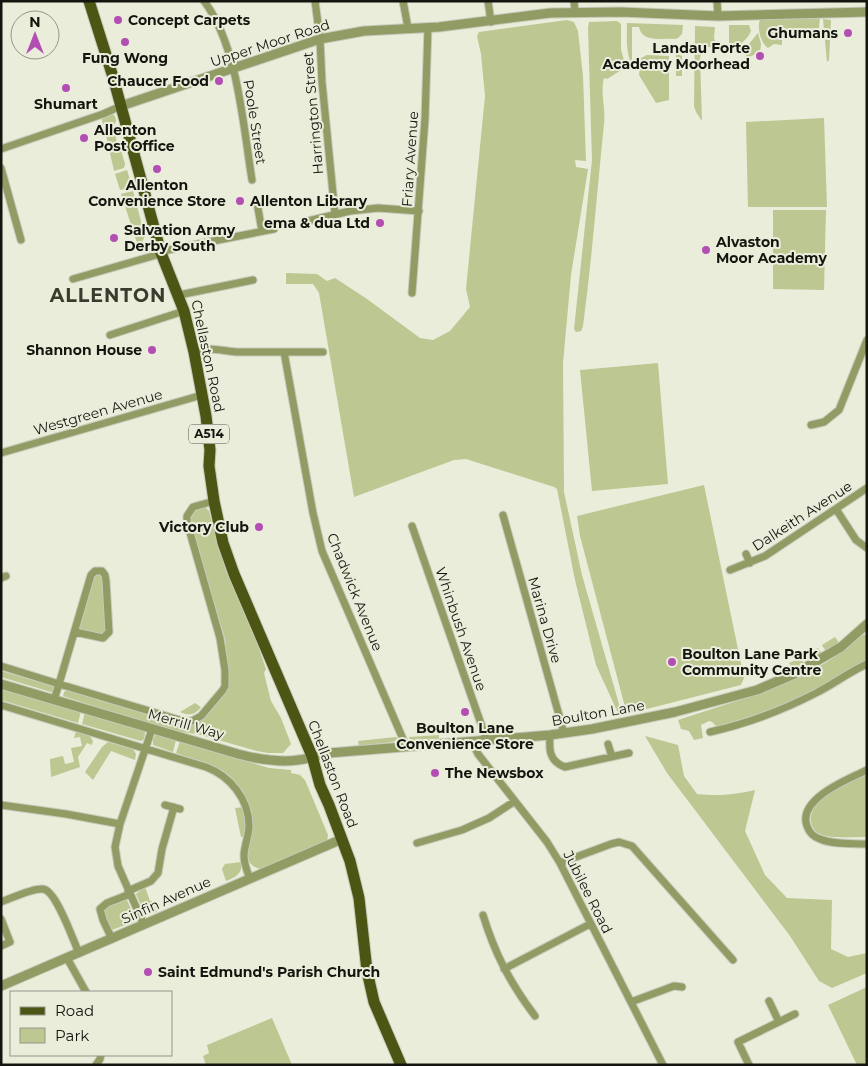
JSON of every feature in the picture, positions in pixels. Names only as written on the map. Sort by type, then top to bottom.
[{"type":"main road","name":"A514","points":[[89,1],[120,106]]},
{"type":"main road","name":"Chellaston Road","points":[[120,106],[161,253],[179,295],[194,352],[208,433],[209,466],[214,501],[224,543],[234,574],[312,756],[320,785],[330,804],[350,861],[359,898],[367,971],[374,1002],[401,1065]]},
{"type":"street","name":"Poole Street","points":[[204,1],[218,24],[234,69],[252,180]]},
{"type":"street","name":"Harrington Street","points":[[315,1],[335,214]]},
{"type":"street","points":[[403,1],[408,28]]},
{"type":"street","points":[[488,1],[491,22]]},
{"type":"street","points":[[574,1],[575,12]]},
{"type":"street","points":[[717,1],[718,16]]},
{"type":"street","name":"Upper Moor Road","points":[[120,106],[320,39],[364,31],[491,22],[515,17],[575,12],[718,16],[867,12]]},
{"type":"street","name":"Friary Avenue","points":[[412,294],[425,119],[428,27]]},
{"type":"street","points":[[1,149],[103,114],[120,106]]},
{"type":"street","points":[[1,168],[21,240]]},
{"type":"street","points":[[257,203],[262,231]]},
{"type":"street","points":[[304,222],[335,214],[378,208],[419,211]]},
{"type":"street","points":[[73,279],[168,250],[274,228]]},
{"type":"street","points":[[179,295],[253,280]]},
{"type":"street","points":[[110,335],[184,310]]},
{"type":"street","points":[[811,425],[824,422],[839,410],[867,340]]},
{"type":"street","points":[[194,352],[200,349],[234,352],[323,352]]},
{"type":"street","name":"Chadwick Avenue","points":[[284,352],[322,551],[406,746]]},
{"type":"street","name":"Westgreen Avenue","points":[[1,453],[202,395]]},
{"type":"street","name":"Dalkeith Avenue","points":[[730,570],[765,556],[867,488]]},
{"type":"street","name":"Merrill Way","points":[[1,666],[183,721],[195,720],[203,714],[224,690],[226,680],[216,623],[188,528],[187,516],[193,507],[214,501]]},
{"type":"street","points":[[836,509],[856,540],[867,548]]},
{"type":"street","name":"Marina Drive","points":[[502,514],[564,733]]},
{"type":"street","name":"Whinbush Avenue","points":[[412,526],[487,741]]},
{"type":"street","name":"Dalkeith Avenue","points":[[746,554],[750,563]]},
{"type":"street","points":[[54,700],[90,575],[96,571],[102,571],[106,580],[109,632],[103,638],[75,632]]},
{"type":"street","name":"Boulton Lane","points":[[312,756],[406,746],[550,735],[644,719],[757,690],[820,661],[844,645],[867,624]]},
{"type":"street","points":[[710,732],[749,721],[799,701],[817,693],[867,664]]},
{"type":"street","name":"Merrill Way","points":[[1,684],[258,759],[272,761],[299,760],[312,756]]},
{"type":"street","points":[[1,705],[146,748],[212,769],[221,775],[242,798],[248,813],[248,831],[244,858],[250,878]]},
{"type":"street","points":[[144,926],[115,855],[116,834],[152,729]]},
{"type":"street","points":[[550,735],[551,756],[556,763],[562,766],[569,767],[629,753]]},
{"type":"street","name":"Jubilee Road","points":[[472,742],[478,754],[547,842],[560,863],[661,1062]]},
{"type":"street","points":[[608,744],[612,757]]},
{"type":"street","points":[[867,770],[816,798],[809,806],[805,818],[808,830],[815,837],[837,843],[867,844]]},
{"type":"street","points":[[417,843],[462,830],[489,818],[515,800]]},
{"type":"street","points":[[1,805],[120,824]]},
{"type":"street","points":[[112,939],[100,909],[107,903],[151,881],[158,873],[162,849],[177,808],[164,805]]},
{"type":"street","name":"Sinfin Avenue","points":[[1,986],[144,926],[342,839]]},
{"type":"street","points":[[560,863],[611,844],[620,842],[632,846],[733,960]]},
{"type":"street","points":[[1,902],[32,891],[47,890],[55,898],[79,953]]},
{"type":"street","points":[[482,915],[492,944],[504,969],[534,1016]]},
{"type":"street","points":[[1,919],[10,942],[1,946]]},
{"type":"street","points":[[504,969],[590,924]]},
{"type":"street","points":[[67,958],[85,991]]},
{"type":"street","points":[[631,1002],[674,986],[682,987]]},
{"type":"street","points":[[769,1001],[779,1022]]},
{"type":"street","points":[[749,1065],[738,1042],[795,1014]]},
{"type":"street","points":[[652,1065],[661,1062]]},
{"type":"green space","points":[[820,16],[819,28],[782,30],[782,45],[774,44],[768,48],[761,39],[760,19]]},
{"type":"green space","points":[[823,19],[831,20],[829,60],[827,62]]},
{"type":"green space","points":[[567,20],[574,22],[578,31],[583,76],[586,161],[575,160],[576,167],[588,169],[571,275],[563,363],[564,492],[582,575],[621,711],[618,713],[596,665],[575,580],[557,489],[466,459],[454,460],[354,497],[319,293],[313,284],[286,284],[286,273],[317,274],[327,281],[335,278],[420,338],[433,340],[450,331],[470,307],[466,289],[485,96],[481,54],[477,36],[479,32]]},
{"type":"green space","points":[[617,21],[621,24],[621,50],[626,67],[607,79],[604,78],[604,124],[589,276],[583,326],[581,331],[576,332],[574,329],[592,160],[588,28],[589,22]]},
{"type":"green space","points":[[627,23],[683,25],[682,34],[675,39],[653,39],[644,35],[639,27],[632,27],[632,61],[637,61],[636,71],[628,55]]},
{"type":"green space","points":[[729,25],[749,25],[751,31],[747,38],[729,54]]},
{"type":"green space","points":[[695,26],[715,27],[714,38],[717,49],[712,52],[712,47],[708,47],[708,51],[702,51],[700,58],[702,121],[694,106]]},
{"type":"green space","points":[[758,33],[761,44],[760,52],[745,59],[748,45]]},
{"type":"green space","points":[[676,53],[682,56],[682,76],[676,76]]},
{"type":"green space","points":[[647,55],[669,56],[669,100],[656,103],[639,75],[641,58]]},
{"type":"green space","points":[[109,113],[114,115],[116,120],[114,125],[109,127],[104,125],[102,120],[104,115]]},
{"type":"green space","points":[[824,118],[827,207],[748,207],[746,122]]},
{"type":"green space","points":[[115,131],[117,144],[108,145],[106,134]]},
{"type":"green space","points":[[120,147],[125,164],[124,168],[114,171],[110,153],[111,150]]},
{"type":"green space","points":[[127,170],[132,187],[120,190],[115,174]]},
{"type":"green space","points":[[133,191],[145,236],[140,246],[137,243],[121,194]]},
{"type":"green space","points":[[773,210],[826,210],[824,290],[773,289]]},
{"type":"green space","points":[[658,363],[668,484],[592,491],[580,370]]},
{"type":"green space","points":[[704,485],[744,678],[741,685],[635,712],[629,711],[625,707],[580,536],[577,516]]},
{"type":"green space","points":[[198,508],[206,508],[209,511],[220,553],[248,616],[266,669],[264,673],[271,701],[281,718],[291,744],[283,753],[257,751],[197,734],[168,730],[63,696],[67,690],[187,725],[195,723],[204,717],[227,690],[229,680],[225,639],[189,520]]},
{"type":"green space","points":[[98,573],[102,575],[106,631],[101,634],[82,630],[79,622],[94,576]]},
{"type":"green space","points":[[867,634],[867,661],[829,683],[776,708],[720,726],[716,726],[709,721],[701,725],[703,738],[694,740],[689,731],[681,729],[678,720],[753,695],[808,673],[840,653],[862,635]]},
{"type":"green space","points":[[835,637],[840,644],[827,653],[822,645]]},
{"type":"green space","points":[[818,648],[823,655],[808,662],[804,655]]},
{"type":"green space","points":[[801,658],[805,666],[793,671],[789,663]]},
{"type":"green space","points":[[1,671],[53,686],[55,689],[51,692],[1,677]]},
{"type":"green space","points":[[1,688],[81,711],[78,723],[1,700]]},
{"type":"green space","points":[[195,703],[201,707],[196,712],[186,714],[180,712]]},
{"type":"green space","points":[[85,712],[143,730],[145,733],[144,739],[141,741],[82,724]]},
{"type":"green space","points":[[76,731],[90,736],[93,741],[92,745],[87,743],[78,757],[80,767],[51,777],[50,759],[63,756],[65,764],[74,762],[71,748],[82,746],[80,737],[74,738]]},
{"type":"green space","points":[[156,734],[176,740],[173,752],[153,745],[153,739]]},
{"type":"green space","points":[[439,735],[439,739],[414,741],[410,740],[409,737]]},
{"type":"green space","points":[[645,736],[678,745],[684,776],[697,794],[726,795],[755,790],[745,831],[765,875],[787,898],[832,900],[831,949],[848,957],[867,953],[867,973],[832,988],[819,981],[790,936],[667,773]]},
{"type":"green space","points":[[396,737],[398,739],[393,742],[359,746],[358,741]]},
{"type":"green space","points":[[180,741],[269,768],[291,770],[291,773],[300,775],[305,780],[328,835],[327,842],[261,869],[252,865],[249,862],[248,854],[252,826],[250,809],[243,793],[226,773],[208,764],[176,753]]},
{"type":"green space","points":[[108,742],[133,749],[136,754],[135,760],[111,751],[93,780],[85,772],[102,747]]},
{"type":"green space","points":[[867,774],[867,837],[830,837],[817,832],[811,822],[812,814],[822,799],[840,787]]},
{"type":"green space","points":[[244,807],[246,814],[246,836],[241,837],[235,808]]},
{"type":"green space","points":[[241,862],[240,872],[226,881],[222,869],[225,864]]},
{"type":"green space","points":[[145,887],[150,901],[152,901],[157,912],[147,914],[144,912],[136,894]]},
{"type":"green space","points":[[126,898],[135,921],[112,930],[103,911],[106,906]]},
{"type":"green space","points":[[867,987],[867,1065],[857,1065],[828,1005]]},
{"type":"green space","points":[[272,1018],[292,1065],[206,1065],[203,1056],[209,1053],[207,1045]]},
{"type":"place","name":"Concept Carpets","points":[[118,20]]},
{"type":"place","name":"Ghumans","points":[[848,33]]},
{"type":"place","name":"Fung Wong","points":[[125,42]]},
{"type":"place","name":"Landau Forte Academy Moorhead","points":[[760,56]]},
{"type":"place","name":"Chaucer Food","points":[[219,81]]},
{"type":"place","name":"Shumart","points":[[66,88]]},
{"type":"place","name":"Allenton Post Office","points":[[84,138]]},
{"type":"place","name":"Allenton Convenience Store","points":[[157,169]]},
{"type":"place","name":"Allenton Library","points":[[240,201]]},
{"type":"place","name":"ema & dua Ltd","points":[[380,223]]},
{"type":"place","name":"Salvation Army Derby South","points":[[114,238]]},
{"type":"place","name":"Alvaston Moor Academy","points":[[706,250]]},
{"type":"place","name":"Shannon House","points":[[152,350]]},
{"type":"place","name":"Victory Club","points":[[259,527]]},
{"type":"place","name":"Boulton Lane Park Community Centre","points":[[672,662]]},
{"type":"place","name":"Boulton Lane Convenience Store","points":[[465,712]]},
{"type":"place","name":"The Newsbox","points":[[435,773]]},
{"type":"place","name":"Saint Edmund's Parish Church","points":[[148,972]]},
{"type":"district","name":"ALLENTON","points":[[108,295]]}]
